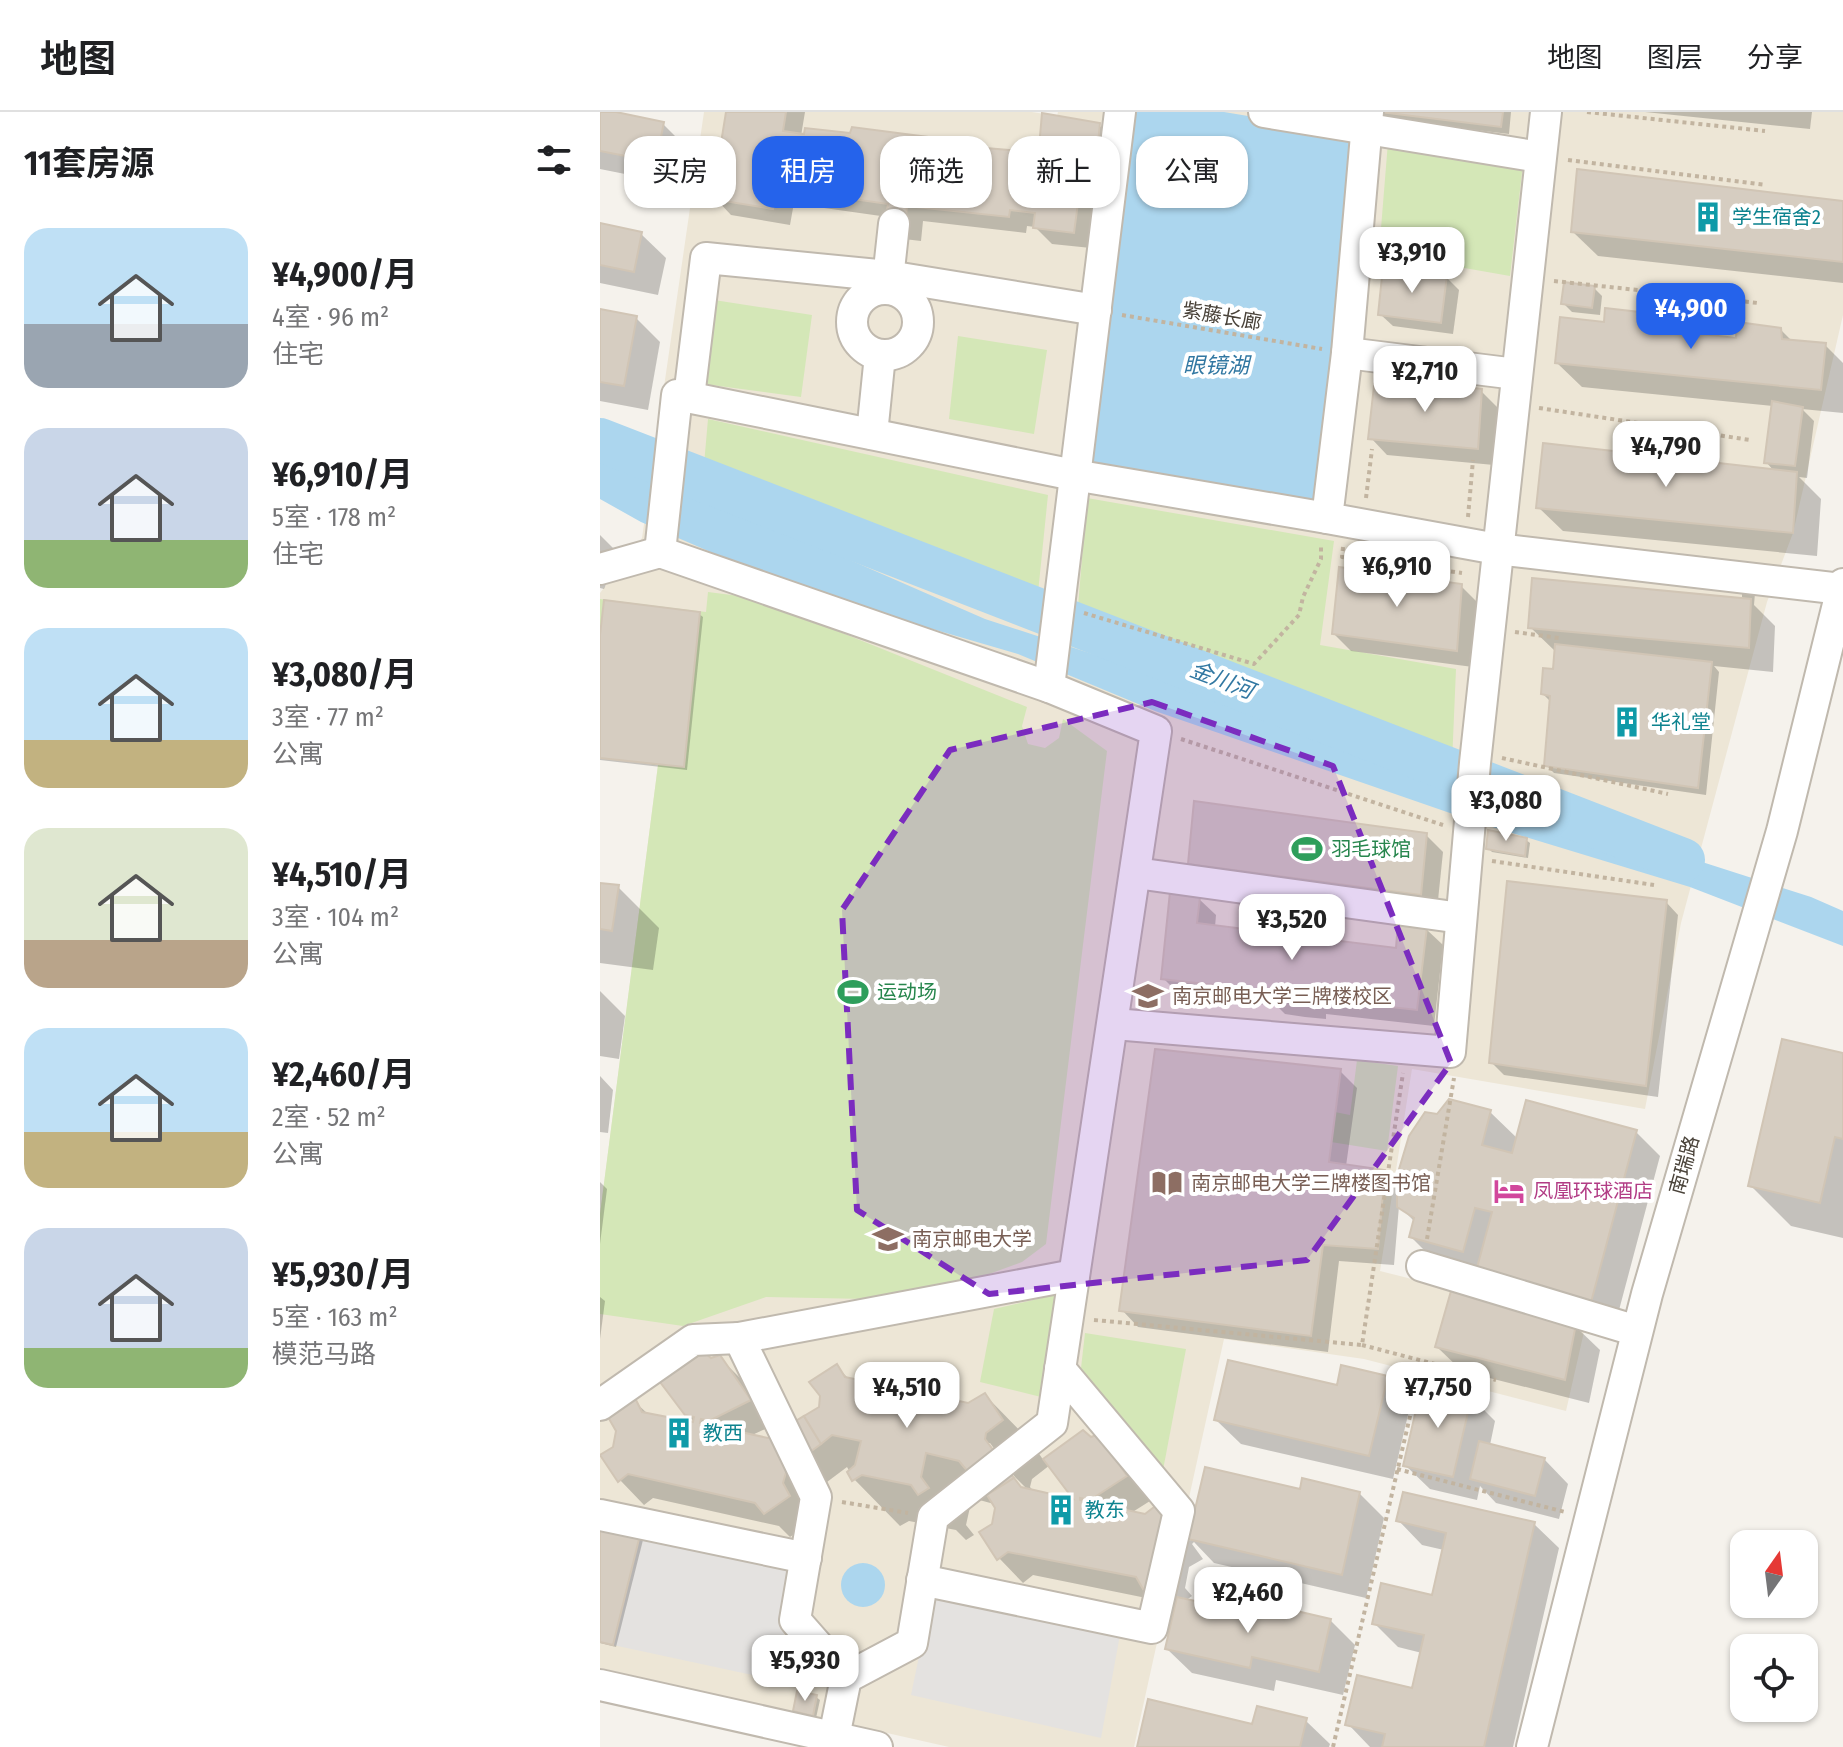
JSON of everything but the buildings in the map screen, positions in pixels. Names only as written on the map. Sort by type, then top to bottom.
[{"type":"street","points":[[1050,680],[1074,475],[1109,312],[1120,112]]},
{"type":"street","points":[[1264,112],[1367,120],[1554,159]]},
{"type":"street","points":[[1114,1024],[1450,1052],[1475,758],[1516,374],[1554,159],[1546,112]]},
{"type":"street","points":[[1327,518],[1340,352],[1367,120]]},
{"type":"street","points":[[887,282],[894,224]]},
{"type":"street","points":[[689,397],[706,258],[1109,312]]},
{"type":"street","points":[[887,282],[913,304],[918,325],[909,345],[890,355],[880,355],[860,345],[853,335],[852,313],[865,294],[887,282]]},
{"type":"street","points":[[1340,352],[1516,374]]},
{"type":"street","points":[[872,434],[880,355]]},
{"type":"street","points":[[661,546],[677,395],[1074,475],[1497,549],[1842,586]]},
{"type":"street","points":[[600,569],[661,546],[1050,680],[1156,731],[1052,1423],[933,1517],[912,1643],[846,1678]]},
{"type":"street","name":"南瑞路","points":[[1532,1747],[1637,1331],[1782,831],[1842,586]]},
{"type":"street","points":[[1136,873],[1461,918]]},
{"type":"street","points":[[1422,1266],[1637,1331]]},
{"type":"street","points":[[600,1405],[693,1340],[739,1338],[1074,1275]]},
{"type":"street","points":[[739,1338],[816,1497],[795,1620],[846,1678]]},
{"type":"street","points":[[922,1580],[1152,1628],[1179,1511],[1060,1369]]},
{"type":"street","points":[[600,1515],[806,1558]]},
{"type":"street","points":[[834,1737],[846,1678]]},
{"type":"street","points":[[600,1685],[877,1747]]},
{"type":"path","points":[[1587,112],[1765,131]]},
{"type":"path","points":[[1554,159],[1766,185]]},
{"type":"path","points":[[1554,281],[1758,303]]},
{"type":"path","name":"紫藤长廊","points":[[1109,312],[1340,352]]},
{"type":"path","points":[[1513,404],[1750,440]]},
{"type":"path","points":[[1364,524],[1372,449]]},
{"type":"path","points":[[1058,609],[1254,664],[1299,615],[1303,597],[1321,559],[1327,518]]},
{"type":"path","points":[[1488,629],[1559,638]]},
{"type":"path","points":[[1156,731],[1468,832],[1654,885]]},
{"type":"path","points":[[1475,758],[1668,794]]},
{"type":"path","points":[[1362,1345],[1406,1048]]},
{"type":"path","points":[[1422,1266],[1454,1075],[1450,1052]]},
{"type":"path","points":[[1068,1318],[1362,1345],[1496,1380]]},
{"type":"path","points":[[1333,1747],[1411,1412]]},
{"type":"path","points":[[1397,1469],[1590,1518]]},
{"type":"path","points":[[816,1497],[933,1517]]},
{"type":"highlighted area","points":[[1152,702],[1333,766],[1451,1063],[1307,1260],[989,1294],[857,1210],[842,910],[950,750]]},
{"type":"shaded area","name":"南京邮电大学三牌楼校区","points":[[704,112],[1032,112],[1057,116],[1058,112],[1843,112],[1843,315],[1793,533],[1767,602],[1681,923],[1645,1109],[1412,1069],[1380,1271],[1586,1323],[1566,1411],[1364,1359],[1224,1339],[1134,1747],[949,1747],[600,1668],[600,1215],[658,765],[600,757],[600,593],[642,538],[690,208],[736,208],[736,136],[701,136]]},
{"type":"shaded area","points":[[640,1535],[798,1564],[775,1680],[613,1645]]},
{"type":"shaded area","points":[[931,1598],[1120,1635],[1101,1738],[911,1695]]},
{"type":"green space","points":[[1388,142],[1523,164],[1510,276],[1379,253]]},
{"type":"green space","points":[[714,300],[812,315],[801,397],[704,384]]},
{"type":"green space","points":[[958,336],[1047,350],[1034,434],[949,419]]},
{"type":"green space","points":[[708,419],[1048,495],[1035,622],[703,476]]},
{"type":"green space","points":[[1087,498],[1334,541],[1320,645],[1456,669],[1452,763],[1076,631]]},
{"type":"green space","name":"运动场","points":[[708,592],[755,598],[1027,707],[1022,726],[1028,744],[1045,748],[1059,738],[1063,719],[1107,751],[1046,1244],[1022,1262],[918,1300],[766,1297],[683,1326],[600,1314],[600,1214],[658,765],[600,757],[600,599],[706,612]]},
{"type":"green space","points":[[1357,1060],[1398,1066],[1387,1151],[1331,1142],[1335,1112],[1350,1115]]},
{"type":"green space","points":[[1059,1294],[1045,1398],[980,1382],[994,1309]]},
{"type":"green space","points":[[1085,1333],[1186,1349],[1163,1470],[1081,1368]]},
{"type":"water","name":"眼镜湖","points":[[1129,112],[1224,112],[1356,134],[1318,509],[1085,468],[1117,208],[1120,208]]},
{"type":"water","points":[[600,457],[802,539],[985,619],[1227,698],[1565,818],[1811,897],[1843,911],[1843,946],[1690,887],[1476,822],[1155,711],[1018,654],[799,590],[641,522],[600,499]]},
{"type":"water","points":[[863,1563],[879,1569],[885,1585],[879,1601],[863,1607],[847,1601],[841,1585],[847,1569]]},
{"type":"waterway","name":"金川河","points":[[600,440],[1683,860]]},
{"type":"place","name":"学生宿舍2","points":[[1708,217]]},
{"type":"place","name":"华礼堂","points":[[1627,722]]},
{"type":"place","name":"羽毛球馆","points":[[1307,849]]},
{"type":"place","name":"运动场","points":[[853,992]]},
{"type":"place","name":"南京邮电大学三牌楼校区","points":[[1148,996]]},
{"type":"place","name":"南京邮电大学三牌楼图书馆","points":[[1167,1183]]},
{"type":"place","name":"凤凰环球酒店","points":[[1509,1191]]},
{"type":"place","name":"南京邮电大学","points":[[888,1239]]},
{"type":"place","name":"教西","points":[[679,1433]]},
{"type":"place","name":"教东","points":[[1061,1510]]}]
